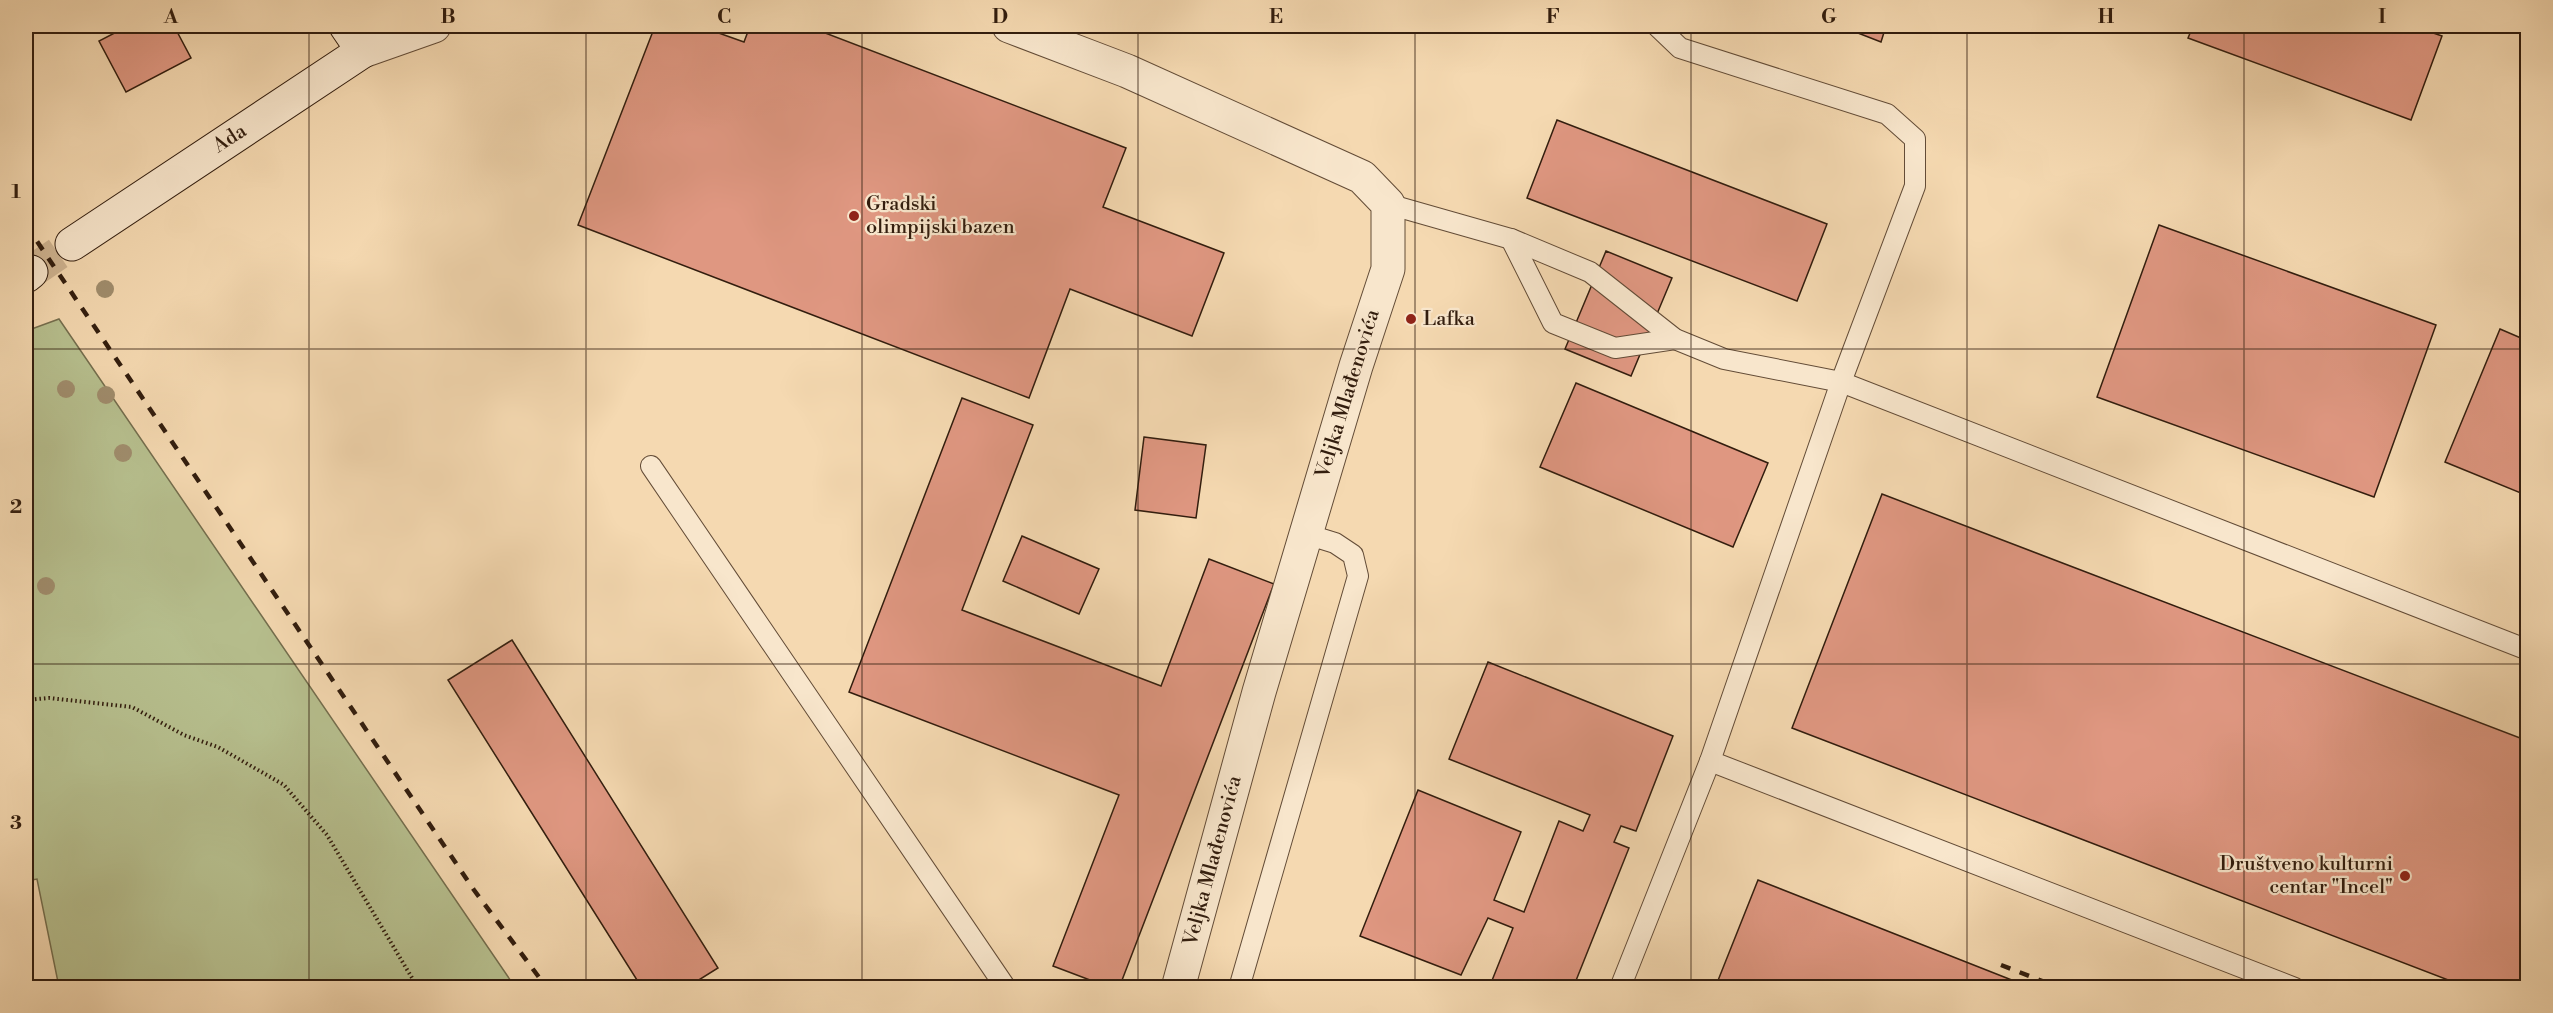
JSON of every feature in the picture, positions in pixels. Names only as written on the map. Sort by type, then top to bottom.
[{"type":"street","points":[[355,38],[434,26]]},
{"type":"street","points":[[1010,26],[1127,71],[1362,177],[1388,204]]},
{"type":"street","name":"Ada","points":[[72,244],[355,38]]},
{"type":"street","name":"Veljka Mlađenovića","points":[[1178,987],[1259,692],[1356,366],[1388,269],[1388,204]]},
{"type":"lane","points":[[1620,987],[1710,761],[1841,382],[1916,186],[1915,139],[1887,114],[1680,48],[1657,26]]},
{"type":"lane","points":[[1388,204],[1511,239],[1590,272],[1675,339],[1724,359],[1841,382],[2528,650]]},
{"type":"lane","points":[[1511,239],[1552,323],[1615,348],[1675,339]]},
{"type":"lane","points":[[651,466],[1006,987]]},
{"type":"lane","points":[[1239,987],[1358,576],[1353,555],[1335,543],[1306,534]]},
{"type":"lane","points":[[1710,761],[2295,987]]},
{"type":"path","points":[[26,700],[50,698],[132,707],[184,735],[218,747],[284,785],[327,835],[418,987]]},
{"type":"green space","points":[[59,319],[515,987],[59,987],[37,879],[26,881],[26,331]]},
{"type":"building","points":[[128,26],[174,26],[191,58],[126,92],[99,41]]},
{"type":"building","name":"Gradski olimpijski bazen","points":[[655,26],[699,26],[744,42],[750,26],[807,26],[1126,148],[1103,207],[1224,253],[1192,336],[1070,289],[1029,398],[578,225]]},
{"type":"building","points":[[1840,26],[1886,26],[1881,42]]},
{"type":"building","points":[[2193,26],[2413,26],[2442,36],[2411,120],[2188,38]]},
{"type":"building","points":[[1557,120],[1827,224],[1797,301],[1527,198]]},
{"type":"building","points":[[2159,225],[2436,325],[2374,497],[2097,397]]},
{"type":"building","points":[[1606,251],[1672,278],[1631,376],[1565,349]]},
{"type":"building","points":[[2500,329],[2528,341],[2528,496],[2445,462]]},
{"type":"building","points":[[1576,383],[1768,463],[1733,547],[1540,467]]},
{"type":"building","points":[[962,398],[1033,425],[962,610],[1161,686],[1209,559],[1274,584],[1119,988],[1111,988],[1053,966],[1119,795],[849,692]]},
{"type":"building","points":[[1144,437],[1206,445],[1196,518],[1135,510]]},
{"type":"building","points":[[1882,494],[2528,741],[2528,988],[2469,988],[1792,728]]},
{"type":"building","points":[[1022,536],[1099,569],[1079,614],[1003,581]]},
{"type":"building","points":[[512,640],[718,968],[686,988],[642,988],[448,680]]},
{"type":"building","points":[[1488,662],[1673,736],[1636,831],[1621,826],[1614,842],[1629,848],[1573,988],[1489,988],[1513,928],[1488,918],[1461,975],[1360,936],[1418,790],[1521,832],[1494,900],[1524,912],[1559,821],[1583,831],[1590,815],[1449,759]]},
{"type":"building","points":[[1758,880],[2032,988],[1715,988]]},
{"type":"building","points":[[896,981],[897,988],[850,988]]},
{"type":"tunnel","points":[[31,272],[72,244]]},
{"type":"railway","points":[[26,225],[474,890],[547,988]]},
{"type":"railway","points":[[2001,965],[2060,988]]},
{"type":"place","name":"Gradski olimpijski bazen","points":[[854,216]]},
{"type":"place","name":"Lafka","points":[[1411,319]]},
{"type":"place","name":"Društveno kulturni centar \"Incel\"","points":[[2405,876]]}]
